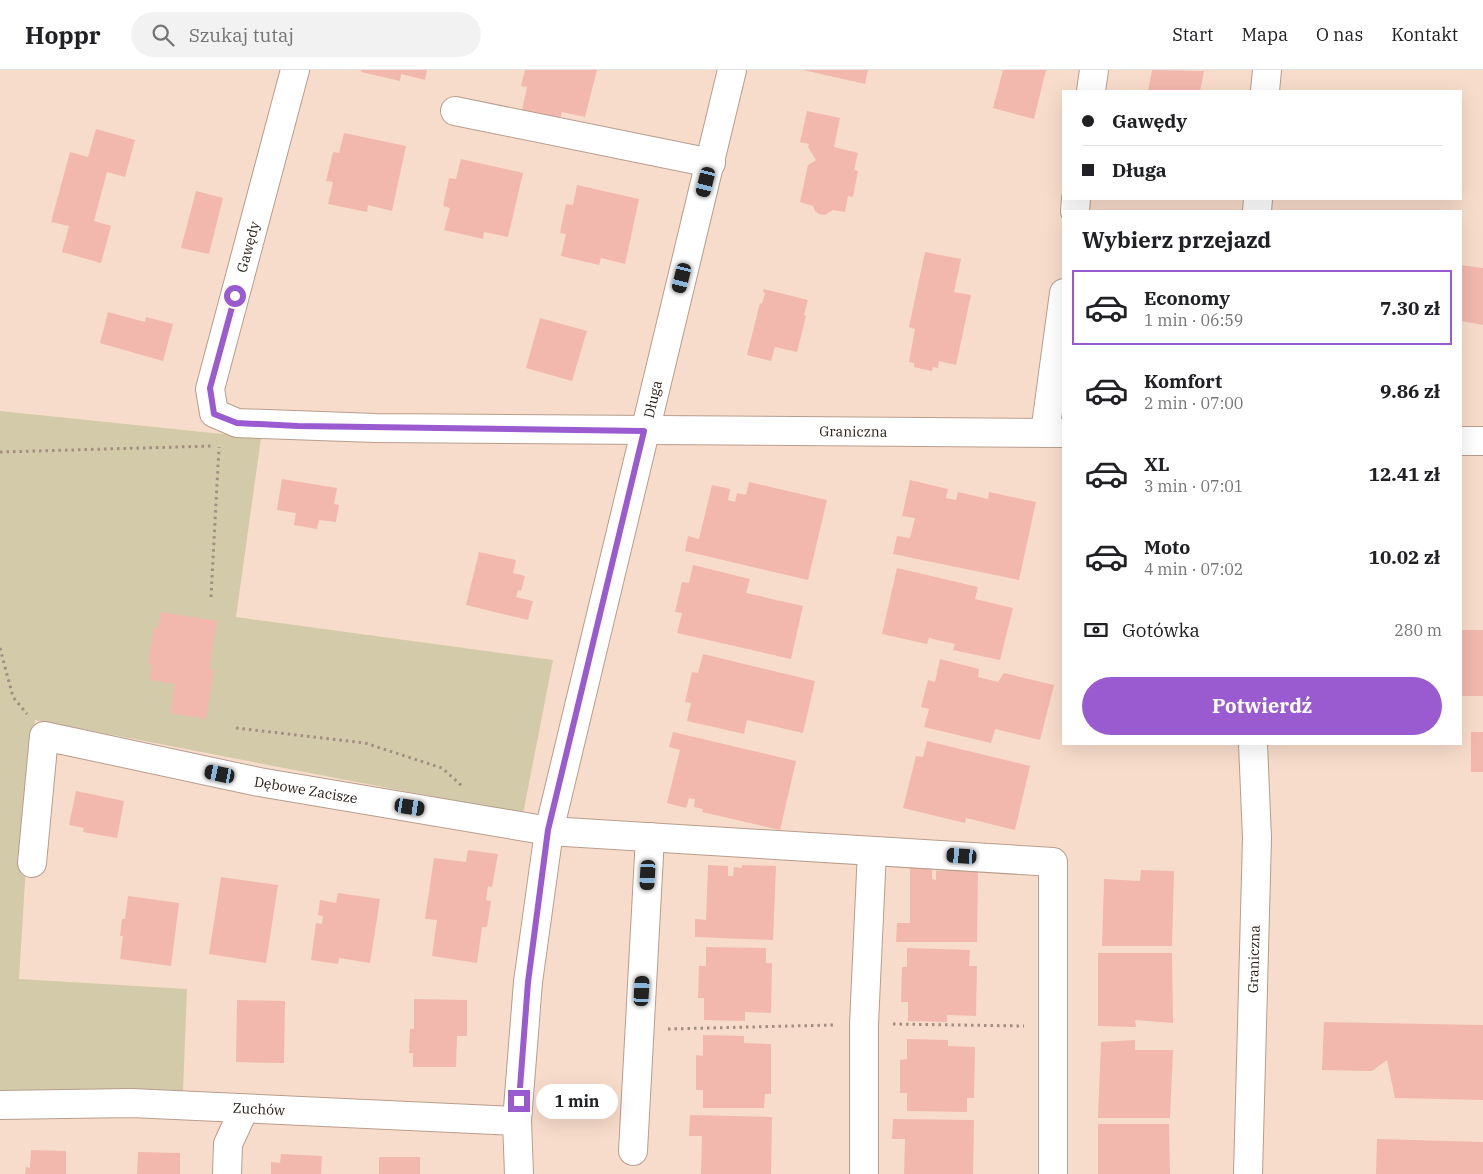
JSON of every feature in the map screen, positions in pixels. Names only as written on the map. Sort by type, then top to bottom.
[{"type":"street","name":"Gawędy","points":[[295,70],[210,388],[214,414],[237,423],[298,426],[644,431]]},
{"type":"street","name":"Długa","points":[[519,1174],[517,1121],[528,982],[548,830],[732,70]]},
{"type":"street","points":[[1091,90],[1094,70]]},
{"type":"street","points":[[1265,90],[1267,70]]},
{"type":"street","points":[[455,111],[711,163]]},
{"type":"street","points":[[1054,433],[1062,321]]},
{"type":"street","name":"Graniczna","points":[[644,431],[1054,433]]},
{"type":"street","points":[[1462,441],[1483,441]]},
{"type":"street","points":[[32,863],[44,736]]},
{"type":"street","name":"Dębowe Zacisze","points":[[44,736],[259,782],[548,830],[1053,862],[1053,1026]]},
{"type":"street","name":"Graniczna","points":[[1248,1174],[1257,838],[1253,745]]},
{"type":"street","points":[[633,1151],[650,837]]},
{"type":"street","points":[[864,1174],[864,1024],[872,851]]},
{"type":"street","points":[[1053,1026],[1053,1174]]},
{"type":"street","name":"Zuchów","points":[[0,1105],[131,1103],[517,1121]]},
{"type":"street","points":[[227,1174],[228,1144],[244,1109]]},
{"type":"path","points":[[0,452],[219,446],[211,596]]},
{"type":"path","points":[[0,648],[13,697],[44,736]]},
{"type":"path","points":[[236,728],[365,743],[442,768],[463,786]]},
{"type":"path","points":[[640,1029],[864,1024],[1053,1026]]},
{"type":"shaded area","points":[[0,411],[261,438],[236,617],[553,660],[523,814],[35,720],[19,979],[187,989],[183,1091],[0,1091]]},
{"type":"building","points":[[362,70],[427,70],[425,80],[401,74],[400,81],[361,72]]},
{"type":"building","points":[[525,70],[597,70],[585,117],[562,112],[560,119],[522,110],[527,87],[521,86]]},
{"type":"building","points":[[803,70],[868,70],[865,84]]},
{"type":"building","points":[[1003,70],[1046,70],[1034,119],[993,108]]},
{"type":"building","points":[[1152,70],[1204,71],[1200,90],[1148,90]]},
{"type":"building","points":[[807,111],[840,118],[834,147],[858,153],[854,170],[858,171],[853,197],[848,196],[845,212],[833,210],[825,215],[819,214],[813,206],[800,202],[808,165],[816,160],[808,147],[809,144],[800,142]]},
{"type":"building","points":[[96,129],[135,140],[125,177],[107,172],[94,221],[111,226],[101,263],[62,252],[69,226],[51,222],[70,152],[88,157]]},
{"type":"building","points":[[344,133],[406,146],[392,211],[368,205],[367,212],[328,204],[333,182],[326,181],[333,152],[339,153]]},
{"type":"building","points":[[461,159],[523,173],[508,237],[484,232],[483,239],[444,230],[450,208],[443,206],[449,178],[456,179]]},
{"type":"building","points":[[577,185],[639,199],[625,264],[601,258],[599,265],[561,256],[566,234],[560,233],[566,204],[573,205]]},
{"type":"building","points":[[196,191],[223,198],[209,254],[181,248]]},
{"type":"building","points":[[925,252],[961,259],[954,292],[971,295],[956,365],[939,361],[938,368],[933,367],[932,371],[914,367],[914,363],[909,362],[915,329],[909,327]]},
{"type":"building","points":[[1462,265],[1483,268],[1483,325],[1462,321]]},
{"type":"building","points":[[764,289],[808,300],[797,352],[775,347],[771,361],[747,355],[760,303],[762,304],[765,293],[763,292]]},
{"type":"building","points":[[108,312],[145,322],[146,317],[173,324],[163,361],[100,343]]},
{"type":"building","points":[[540,318],[587,331],[572,381],[526,368]]},
{"type":"building","points":[[282,479],[337,488],[334,504],[339,505],[336,522],[319,520],[317,529],[294,525],[296,513],[277,510]]},
{"type":"building","points":[[910,480],[948,489],[946,498],[956,500],[958,492],[988,499],[989,492],[1036,502],[1019,580],[893,554],[897,536],[910,538],[915,518],[902,516]]},
{"type":"building","points":[[749,482],[827,500],[808,580],[685,551],[688,536],[699,539],[712,485],[730,489],[728,500],[735,502],[737,493],[746,495]]},
{"type":"building","points":[[479,552],[516,560],[513,573],[525,576],[521,591],[518,590],[516,597],[533,601],[528,620],[466,605]]},
{"type":"building","points":[[693,565],[750,579],[746,593],[803,606],[791,659],[677,633],[682,613],[675,612],[682,582],[689,583]]},
{"type":"building","points":[[897,568],[978,587],[975,599],[1013,608],[1000,660],[953,650],[955,644],[929,638],[927,644],[882,634]]},
{"type":"building","points":[[161,612],[217,621],[209,669],[214,670],[206,719],[170,713],[175,684],[150,680],[152,665],[148,664],[154,627],[158,628]]},
{"type":"building","points":[[1462,630],[1483,630],[1483,696],[1462,696]]},
{"type":"building","points":[[703,654],[815,681],[803,733],[747,720],[744,734],[687,721],[691,703],[685,702],[692,672],[698,673]]},
{"type":"building","points":[[940,659],[979,669],[978,677],[998,682],[1004,673],[1054,685],[1040,740],[995,729],[991,743],[924,727],[929,709],[921,707],[928,680],[935,682]]},
{"type":"building","points":[[673,732],[796,761],[780,830],[702,812],[703,809],[694,807],[695,799],[689,798],[686,808],[667,803],[680,750],[669,747]]},
{"type":"building","points":[[1471,732],[1483,732],[1483,772],[1471,772]]},
{"type":"building","points":[[927,741],[1030,766],[1015,830],[966,818],[965,823],[903,808],[916,756],[923,757]]},
{"type":"building","points":[[76,791],[124,801],[117,838],[83,832],[84,828],[69,825]]},
{"type":"building","points":[[468,850],[498,854],[492,887],[488,886],[486,900],[491,901],[487,927],[482,927],[477,963],[432,956],[437,920],[425,919],[434,858],[466,862]]},
{"type":"building","points":[[708,865],[728,866],[728,876],[733,876],[734,867],[742,868],[742,865],[776,866],[773,940],[695,937],[695,919],[706,920]]},
{"type":"building","points":[[910,868],[932,868],[932,879],[936,880],[936,871],[945,871],[945,869],[978,869],[977,942],[896,942],[897,923],[910,923]]},
{"type":"building","points":[[1141,870],[1174,871],[1172,946],[1102,946],[1104,879],[1140,881]]},
{"type":"building","points":[[221,877],[278,885],[266,963],[209,954]]},
{"type":"building","points":[[338,893],[380,899],[370,963],[339,958],[338,964],[311,960],[316,923],[322,924],[323,916],[318,915],[320,900],[336,903]]},
{"type":"building","points":[[128,896],[179,903],[171,966],[120,959],[123,936],[120,936],[122,919],[125,919]]},
{"type":"building","points":[[706,947],[766,948],[766,963],[772,963],[771,1013],[745,1012],[745,1021],[704,1020],[704,998],[698,998],[699,966],[706,966]]},
{"type":"building","points":[[907,948],[970,950],[969,966],[977,966],[976,1016],[947,1015],[947,1022],[908,1021],[908,1002],[901,1002],[902,967],[907,967]]},
{"type":"building","points":[[1098,953],[1172,953],[1173,1023],[1135,1020],[1136,1027],[1098,1026]]},
{"type":"building","points":[[414,999],[467,1000],[467,1036],[457,1036],[456,1067],[413,1067],[413,1053],[409,1053],[410,1029],[414,1029]]},
{"type":"building","points":[[237,1000],[285,1001],[284,1063],[236,1062]]},
{"type":"building","points":[[1324,1022],[1483,1025],[1483,1100],[1395,1098],[1387,1060],[1372,1071],[1322,1070]]},
{"type":"building","points":[[703,1035],[744,1036],[744,1043],[771,1044],[771,1094],[765,1094],[764,1108],[703,1108],[703,1090],[696,1090],[696,1055],[703,1056]]},
{"type":"building","points":[[907,1039],[948,1040],[948,1046],[975,1047],[974,1098],[967,1098],[967,1112],[907,1111],[907,1093],[900,1093],[900,1060],[907,1059]]},
{"type":"building","points":[[1135,1040],[1135,1050],[1173,1050],[1170,1118],[1098,1118],[1101,1042]]},
{"type":"building","points":[[690,1115],[772,1117],[771,1174],[701,1174],[702,1136],[689,1136]]},
{"type":"building","points":[[893,1119],[974,1120],[973,1174],[904,1174],[905,1139],[892,1139]]},
{"type":"building","points":[[1098,1124],[1169,1124],[1170,1174],[1098,1174]]},
{"type":"building","points":[[1377,1139],[1483,1142],[1483,1174],[1376,1174]]},
{"type":"building","points":[[31,1150],[66,1151],[66,1174],[25,1174],[26,1167],[30,1168]]},
{"type":"building","points":[[138,1152],[180,1153],[180,1174],[137,1174]]},
{"type":"building","points":[[281,1154],[322,1156],[321,1174],[271,1174],[271,1162],[280,1163]]},
{"type":"building","points":[[379,1157],[420,1157],[420,1174],[379,1174]]},
{"type":"route","points":[[235,296],[210,388],[214,414],[237,423],[375,428],[644,431],[548,830],[528,982],[519,1101]]}]
